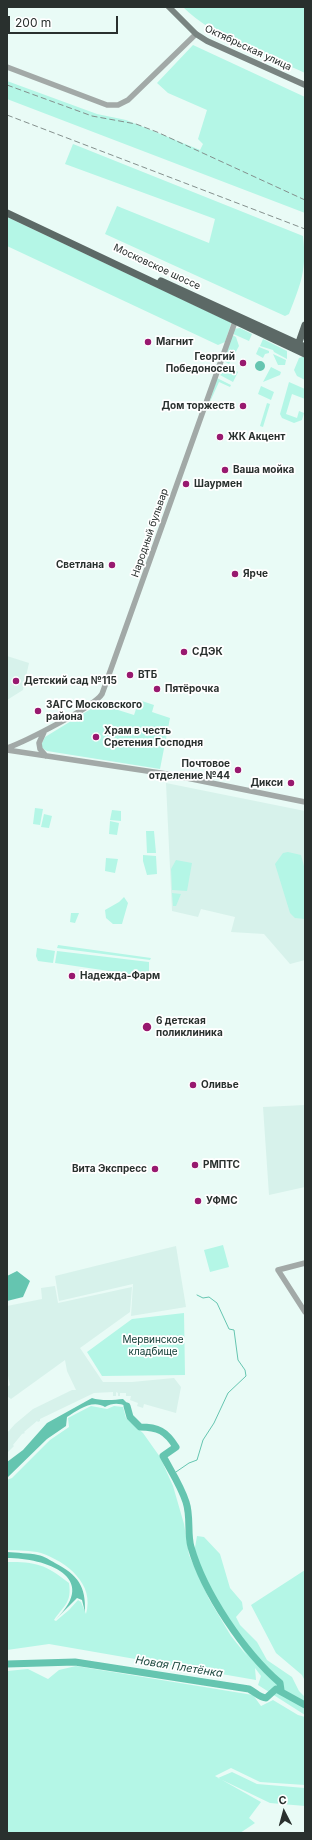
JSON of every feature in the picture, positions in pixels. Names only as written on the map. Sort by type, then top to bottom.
[{"type":"main road","name":"Октябрьская улица","points":[[169,7],[196,34],[224,49],[305,85]]},
{"type":"main road","name":"Московское шоссе","points":[[7,208],[236,318]]},
{"type":"main road","name":"Московское шоссе","points":[[7,213],[302,348]]},
{"type":"main road","points":[[302,348],[305,325]]},
{"type":"street","points":[[7,67],[92,101],[107,105],[118,105],[128,100],[196,34]]},
{"type":"street","name":"Народный бульвар","points":[[7,749],[46,730],[95,701],[102,694],[236,318]]},
{"type":"street","points":[[46,730],[39,743],[40,749],[46,756]]},
{"type":"street","points":[[20,743],[18,749],[21,752]]},
{"type":"street","points":[[7,749],[167,774],[305,802]]},
{"type":"street","points":[[305,1263],[278,1270],[305,1312]]},
{"type":"shaded area","points":[[258,361],[262,361],[264,362],[264,370],[258,371],[255,368],[255,364]]},
{"type":"shaded area","name":"Детский сад №115","points":[[7,656],[29,663],[23,690],[7,700]]},
{"type":"shaded area","points":[[166,783],[305,811],[305,960],[290,964],[264,934],[231,932],[235,917],[201,909],[198,917],[172,911]]},
{"type":"shaded area","points":[[305,1105],[305,1187],[269,1195],[263,1107]]},
{"type":"shaded area","points":[[176,1246],[186,1307],[131,1316],[133,1284],[59,1301],[55,1276]]},
{"type":"shaded area","points":[[17,1271],[30,1281],[23,1297],[7,1301],[7,1276]]},
{"type":"shaded area","points":[[55,1286],[58,1303],[132,1287],[130,1312],[80,1348],[103,1382],[132,1382],[174,1378],[181,1387],[176,1413],[144,1404],[143,1408],[137,1406],[138,1403],[130,1400],[131,1396],[126,1396],[126,1393],[120,1393],[120,1396],[118,1396],[118,1393],[116,1392],[116,1396],[113,1396],[113,1392],[94,1393],[40,1419],[38,1422],[37,1421],[24,1432],[25,1433],[22,1434],[8,1452],[7,1433],[15,1424],[33,1409],[72,1390],[76,1390],[67,1371],[65,1360],[11,1399],[7,1396],[7,1387],[10,1385],[7,1371],[7,1306],[42,1299],[41,1288]]},
{"type":"shaded area","points":[[92,1398],[103,1400],[123,1399],[127,1403],[126,1406],[113,1404],[105,1407],[95,1404],[85,1406],[76,1411],[67,1417],[66,1426],[47,1439],[7,1478],[7,1462],[23,1450],[47,1423]]},
{"type":"shaded area","points":[[7,1552],[40,1556],[49,1559],[70,1572],[82,1588],[85,1612],[82,1600],[77,1598],[56,1619],[68,1604],[72,1592],[70,1581],[63,1573],[51,1566],[22,1559],[7,1558]]},
{"type":"green space","points":[[183,7],[305,7],[305,73],[225,36],[195,18]]},
{"type":"green space","points":[[193,45],[305,97],[305,213],[7,99],[7,81],[97,114],[126,120],[200,150],[203,144],[198,139],[207,110],[168,93],[157,83]]},
{"type":"green space","points":[[73,144],[303,236],[304,258],[302,276],[289,314],[285,316],[105,234],[117,206],[209,243],[215,219],[65,164]]},
{"type":"green space","points":[[7,217],[230,322],[231,324],[225,342],[218,345],[7,246]]},
{"type":"green space","points":[[240,328],[252,334],[249,341],[231,333],[233,329]]},
{"type":"green space","points":[[231,334],[236,337],[239,346],[229,364],[222,360]]},
{"type":"green space","points":[[263,339],[287,351],[287,359],[273,350],[260,346]]},
{"type":"green space","points":[[259,347],[269,351],[269,353],[265,354],[263,358],[256,354]]},
{"type":"green space","points":[[273,354],[286,360],[285,365],[278,365]]},
{"type":"green space","points":[[305,357],[305,380],[297,376],[294,370],[299,358]]},
{"type":"green space","points":[[230,367],[238,372],[233,382],[220,375]]},
{"type":"green space","points":[[271,367],[281,372],[280,375],[263,382]]},
{"type":"green space","points":[[217,378],[231,385],[230,387],[219,382],[209,404]]},
{"type":"green space","points":[[289,382],[305,389],[305,399],[292,394],[286,414],[297,418],[299,411],[304,413],[302,420],[294,423],[282,418],[280,414]]},
{"type":"green space","points":[[261,386],[274,392],[271,400],[258,394]]},
{"type":"green space","points":[[267,403],[270,404],[263,427],[260,426]]},
{"type":"green space","points":[[139,700],[154,705],[152,712],[170,718],[160,769],[47,751],[42,748],[42,743],[45,737],[99,704],[134,715]]},
{"type":"green space","points":[[35,808],[43,809],[40,825],[33,824]]},
{"type":"green space","points":[[112,810],[121,811],[121,821],[110,820]]},
{"type":"green space","points":[[44,814],[52,816],[49,828],[41,827]]},
{"type":"green space","points":[[110,821],[119,823],[117,835],[109,834]]},
{"type":"green space","points":[[146,831],[154,831],[156,853],[147,853]]},
{"type":"green space","points":[[288,852],[301,855],[305,870],[305,919],[295,918],[290,913],[275,864],[283,853]]},
{"type":"green space","points":[[143,855],[156,856],[157,874],[147,875]]},
{"type":"green space","points":[[106,858],[118,859],[115,873],[105,871]]},
{"type":"green space","points":[[176,860],[192,863],[187,891],[172,890],[171,869]]},
{"type":"green space","points":[[172,893],[181,894],[176,906],[173,906]]},
{"type":"green space","points":[[124,897],[128,903],[122,924],[113,924],[106,918],[105,910],[119,902]]},
{"type":"green space","points":[[71,913],[79,913],[75,923],[70,922]]},
{"type":"green space","points":[[58,945],[151,958],[150,960],[57,948]]},
{"type":"green space","points":[[37,948],[55,951],[53,963],[38,961],[36,956]]},
{"type":"green space","points":[[57,951],[149,962],[149,977],[55,963]]},
{"type":"green space","points":[[223,1245],[229,1267],[210,1272],[204,1250]]},
{"type":"green space","name":"Мервинское кладбище","points":[[184,1313],[185,1375],[102,1376],[87,1352],[132,1319]]},
{"type":"green space","points":[[91,1406],[107,1409],[114,1406],[123,1407],[126,1418],[143,1433],[160,1457],[173,1486],[184,1524],[189,1555],[209,1599],[231,1636],[247,1656],[234,1636],[232,1623],[214,1599],[202,1574],[194,1553],[197,1536],[204,1537],[220,1554],[230,1588],[242,1602],[243,1609],[236,1617],[240,1625],[257,1642],[267,1660],[292,1677],[299,1691],[305,1697],[305,1715],[258,1685],[261,1676],[255,1668],[256,1680],[49,1644],[7,1650],[7,1562],[40,1565],[69,1583],[70,1590],[68,1600],[54,1620],[56,1621],[78,1600],[81,1602],[86,1614],[88,1603],[83,1584],[69,1568],[41,1553],[7,1550],[7,1480],[12,1478],[50,1440],[69,1427],[68,1418]]},
{"type":"green space","points":[[305,1570],[305,1681],[302,1675],[276,1653],[251,1605]]},
{"type":"green space","points":[[76,1666],[253,1695],[261,1706],[273,1700],[298,1715],[305,1717],[305,1785],[260,1782],[231,1768],[215,1776],[261,1802],[249,1818],[255,1823],[240,1833],[7,1833],[7,1671],[28,1669],[48,1679],[59,1670]]},
{"type":"green space","points":[[232,1772],[257,1784],[305,1788],[305,1806],[270,1803],[218,1778]]},
{"type":"waterway","points":[[173,1474],[189,1463],[197,1460],[203,1440],[214,1423],[228,1393],[246,1376],[245,1370],[238,1360],[234,1330],[229,1329],[217,1303],[209,1297],[203,1298],[197,1295]]},
{"type":"waterway","points":[[127,1406],[130,1417],[140,1427],[152,1428],[161,1431],[169,1437],[176,1447],[163,1456],[179,1484],[186,1502],[190,1542],[197,1565],[215,1602],[227,1621],[253,1655],[280,1683],[281,1690]]},
{"type":"waterway","name":"Новая Плетёнка","points":[[7,1664],[75,1662],[249,1689],[264,1698],[276,1689],[305,1705]]},
{"type":"railway","points":[[7,85],[92,116],[136,124],[157,132],[305,200]]},
{"type":"railway","points":[[7,115],[305,229]]},
{"type":"place","name":"Магнит","points":[[148,342]]},
{"type":"place","name":"Георгий Победоносец","points":[[243,363]]},
{"type":"place","name":"Дом торжеств","points":[[243,406]]},
{"type":"place","name":"ЖК Акцент","points":[[220,437]]},
{"type":"place","name":"Ваша мойка","points":[[225,470]]},
{"type":"place","name":"Шаурмен","points":[[186,484]]},
{"type":"place","name":"Светлана","points":[[112,565]]},
{"type":"place","name":"Ярче","points":[[235,574]]},
{"type":"place","name":"СДЭК","points":[[184,652]]},
{"type":"place","name":"ВТБ","points":[[130,675]]},
{"type":"place","name":"Детский сад №115","points":[[16,681]]},
{"type":"place","name":"Пятёрочка","points":[[157,689]]},
{"type":"place","name":"ЗАГС Московского района","points":[[38,711]]},
{"type":"place","name":"Храм в честь Сретения Господня","points":[[96,737]]},
{"type":"place","name":"Почтовое отделение №44","points":[[238,770]]},
{"type":"place","name":"Дикси","points":[[291,783]]},
{"type":"place","name":"Надежда-Фарм","points":[[72,976]]},
{"type":"place","name":"6 детская поликлиника","points":[[147,1027]]},
{"type":"place","name":"Оливье","points":[[193,1085]]},
{"type":"place","name":"РМПТС","points":[[195,1165]]},
{"type":"place","name":"Вита Экспресс","points":[[155,1169]]},
{"type":"place","name":"УФМС","points":[[198,1201]]}]
